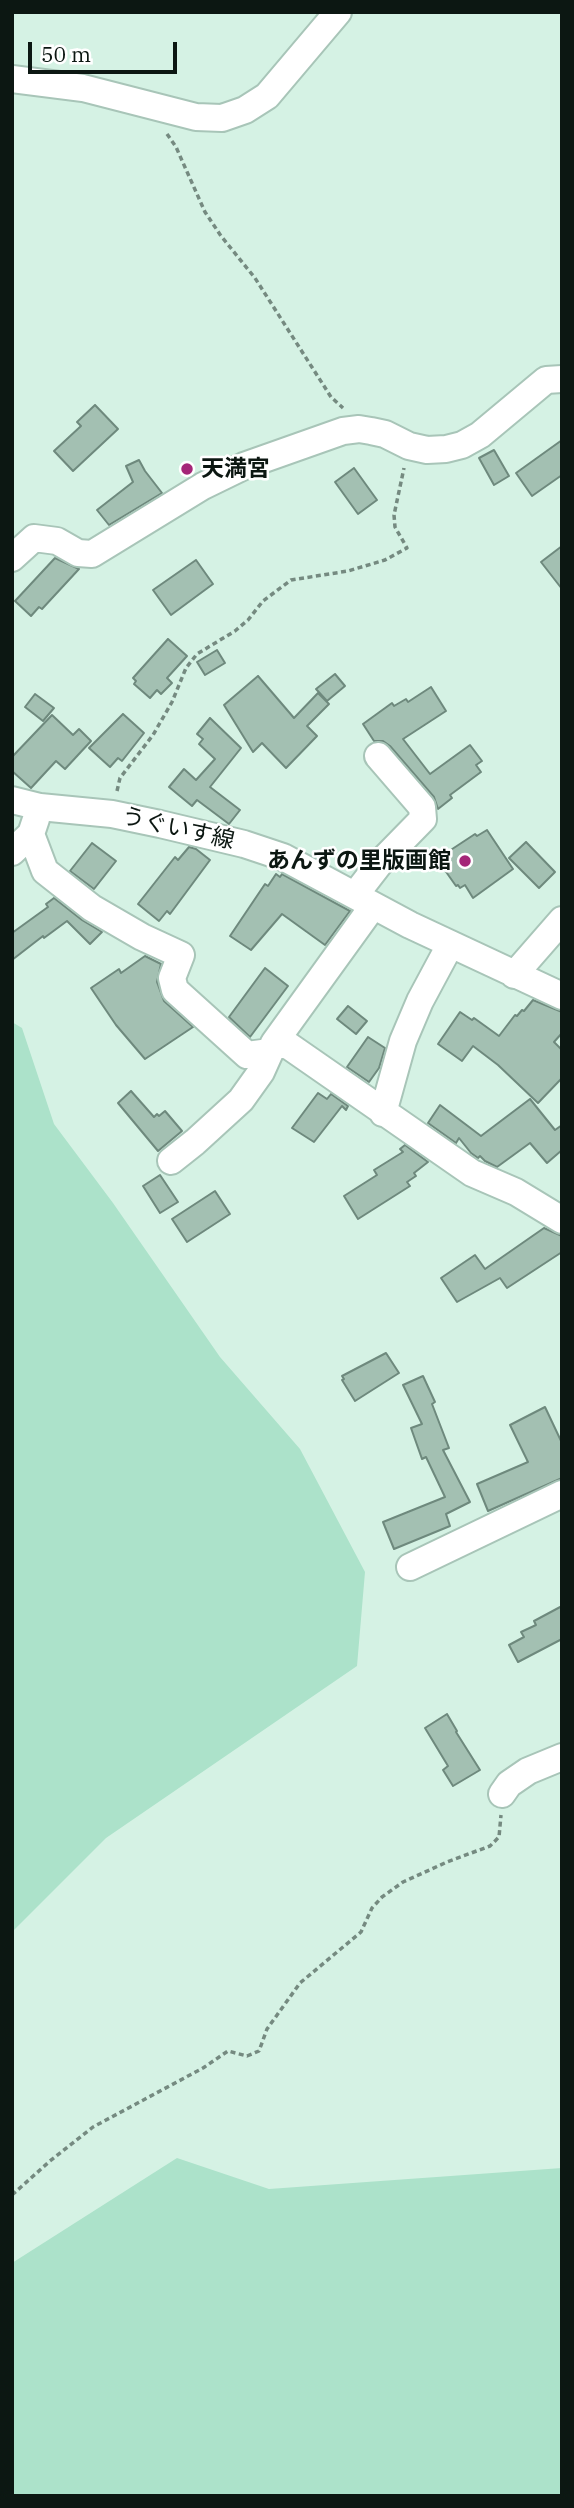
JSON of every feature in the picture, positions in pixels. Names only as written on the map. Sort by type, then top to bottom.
[{"type":"street","points":[[12,79],[83,88],[196,117],[222,118],[245,110],[267,96],[338,12]]},
{"type":"street","points":[[12,558],[34,538],[57,541],[78,553],[92,554],[203,486],[244,466],[343,431],[359,429],[385,434],[409,446],[428,450],[462,445],[480,435],[545,380],[562,379]]},
{"type":"street","points":[[171,1161],[240,1100],[261,1072],[272,1047],[364,901],[379,864],[423,819],[422,807],[378,756]]},
{"type":"street","name":"うぐいす線","points":[[12,800],[40,807],[112,814],[244,844],[283,857],[450,945],[562,996]]},
{"type":"street","points":[[12,852],[31,834],[40,807]]},
{"type":"street","points":[[31,834],[45,871],[92,908],[142,937],[181,955],[172,978],[175,990],[247,1055],[272,1047],[289,1046],[472,1173],[516,1192],[562,1220]]},
{"type":"street","points":[[514,975],[562,920]]},
{"type":"street","points":[[383,1113],[403,1041],[420,1001],[450,945]]},
{"type":"street","points":[[410,1567],[562,1494]]},
{"type":"street","points":[[502,1794],[509,1784],[528,1771],[562,1757]]},
{"type":"path","points":[[166,109],[168,137],[176,147],[205,212],[220,236],[255,278],[331,397],[352,417],[359,429]]},
{"type":"path","points":[[112,814],[120,778],[153,735],[172,702],[186,668],[197,654],[234,631],[263,601],[291,580],[348,571],[385,560],[407,548],[395,527],[394,516],[409,446]]},
{"type":"path","points":[[12,2195],[93,2127],[203,2068],[228,2051],[247,2056],[259,2052],[267,2029],[300,1983],[361,1932],[372,1908],[382,1896],[403,1882],[490,1846],[499,1837],[502,1794]]},
{"type":"green space","points":[[12,1022],[22,1028],[54,1124],[113,1203],[220,1357],[300,1449],[365,1572],[357,1666],[106,1838],[12,1932]]},
{"type":"green space","points":[[177,2158],[269,2189],[562,2168],[562,2496],[12,2496],[12,2263]]},
{"type":"building","points":[[95,405],[118,429],[73,471],[54,451],[81,426],[77,422]]},
{"type":"building","points":[[562,440],[562,475],[532,496],[516,473]]},
{"type":"building","points":[[494,450],[509,476],[494,485],[479,458]]},
{"type":"building","points":[[139,460],[162,493],[109,525],[97,510],[133,482],[126,466]]},
{"type":"building","points":[[354,468],[377,500],[358,514],[335,482]]},
{"type":"building","points":[[562,546],[562,589],[541,562]]},
{"type":"building","points":[[55,558],[79,569],[42,609],[39,607],[31,616],[15,601]]},
{"type":"building","points":[[196,560],[213,584],[171,615],[153,590]]},
{"type":"building","points":[[168,639],[187,656],[167,678],[172,683],[161,694],[157,690],[150,698],[134,684],[136,681],[133,678]]},
{"type":"building","points":[[217,650],[225,663],[205,675],[197,662]]},
{"type":"building","points":[[335,674],[345,686],[327,701],[316,689]]},
{"type":"building","points":[[258,676],[294,718],[318,693],[329,704],[307,726],[317,736],[286,768],[262,743],[253,752],[224,705]]},
{"type":"building","points":[[431,687],[446,711],[403,739],[430,774],[470,745],[482,761],[476,765],[481,772],[450,795],[452,798],[438,809],[434,797],[390,746],[383,741],[374,741],[363,724],[392,703],[394,706],[406,699],[408,702]]},
{"type":"building","points":[[35,694],[54,708],[43,721],[25,707]]},
{"type":"building","points":[[123,714],[144,733],[122,761],[118,758],[110,767],[89,748]]},
{"type":"building","points":[[52,715],[73,735],[79,729],[91,741],[65,769],[56,761],[31,788],[12,771],[12,757]]},
{"type":"building","points":[[210,718],[241,748],[210,787],[240,810],[229,824],[197,800],[192,806],[169,787],[184,769],[196,780],[215,759],[199,744],[203,739],[197,734]]},
{"type":"building","points":[[487,830],[513,869],[473,898],[465,885],[460,888],[456,886],[437,859],[475,834],[477,836]]},
{"type":"building","points":[[526,842],[555,872],[539,888],[509,858]]},
{"type":"building","points":[[92,843],[116,861],[94,889],[70,871]]},
{"type":"building","points":[[189,847],[210,860],[170,914],[167,911],[159,921],[138,904],[175,857],[178,860]]},
{"type":"building","points":[[276,874],[280,877],[282,874],[350,911],[325,945],[282,914],[251,950],[230,936],[265,884],[268,886]]},
{"type":"building","points":[[54,898],[102,932],[90,944],[67,921],[12,960],[12,933],[48,907],[46,904]]},
{"type":"building","points":[[145,956],[161,964],[157,982],[164,1001],[193,1027],[145,1059],[116,1025],[91,988],[119,969],[121,973]]},
{"type":"building","points":[[265,968],[288,986],[250,1037],[229,1017]]},
{"type":"building","points":[[533,1000],[562,1012],[562,1033],[554,1042],[562,1050],[562,1078],[538,1103],[498,1065],[473,1046],[462,1061],[438,1044],[460,1012],[472,1020],[474,1018],[499,1036],[515,1015],[524,1011]]},
{"type":"building","points":[[348,1006],[367,1021],[356,1034],[337,1019]]},
{"type":"building","points":[[368,1037],[385,1048],[379,1068],[369,1082],[347,1067]]},
{"type":"building","points":[[131,1091],[154,1117],[165,1111],[182,1131],[158,1151],[118,1103]]},
{"type":"building","points":[[318,1093],[327,1099],[331,1094],[348,1106],[346,1110],[342,1106],[314,1142],[292,1128]]},
{"type":"building","points":[[530,1099],[555,1130],[562,1125],[562,1150],[547,1163],[530,1143],[497,1167],[471,1153],[459,1138],[456,1143],[428,1123],[440,1105],[481,1136]]},
{"type":"building","points":[[405,1145],[428,1162],[407,1182],[410,1186],[358,1219],[344,1196],[377,1175],[374,1170],[403,1152],[400,1149]]},
{"type":"building","points":[[160,1175],[178,1202],[160,1213],[143,1186]]},
{"type":"building","points":[[215,1191],[230,1214],[187,1242],[172,1219]]},
{"type":"building","points":[[544,1228],[562,1236],[562,1252],[507,1288],[500,1278],[457,1302],[441,1278],[475,1255],[485,1269]]},
{"type":"building","points":[[386,1353],[399,1373],[355,1401],[342,1376]]},
{"type":"building","points":[[423,1376],[435,1402],[432,1404],[449,1448],[443,1450],[470,1502],[446,1514],[450,1526],[394,1549],[383,1522],[445,1497],[426,1457],[422,1459],[411,1428],[422,1424],[403,1385]]},
{"type":"building","points":[[545,1407],[562,1443],[562,1478],[488,1511],[477,1484],[528,1462],[510,1425]]},
{"type":"building","points":[[562,1606],[562,1639],[518,1662],[509,1645],[524,1637],[521,1632],[536,1625],[534,1621]]},
{"type":"building","points":[[447,1714],[480,1770],[453,1786],[443,1770],[448,1766],[425,1728]]},
{"type":"place","name":"天満宮","points":[[187,469]]},
{"type":"place","name":"あんずの里版画館","points":[[465,861]]}]
